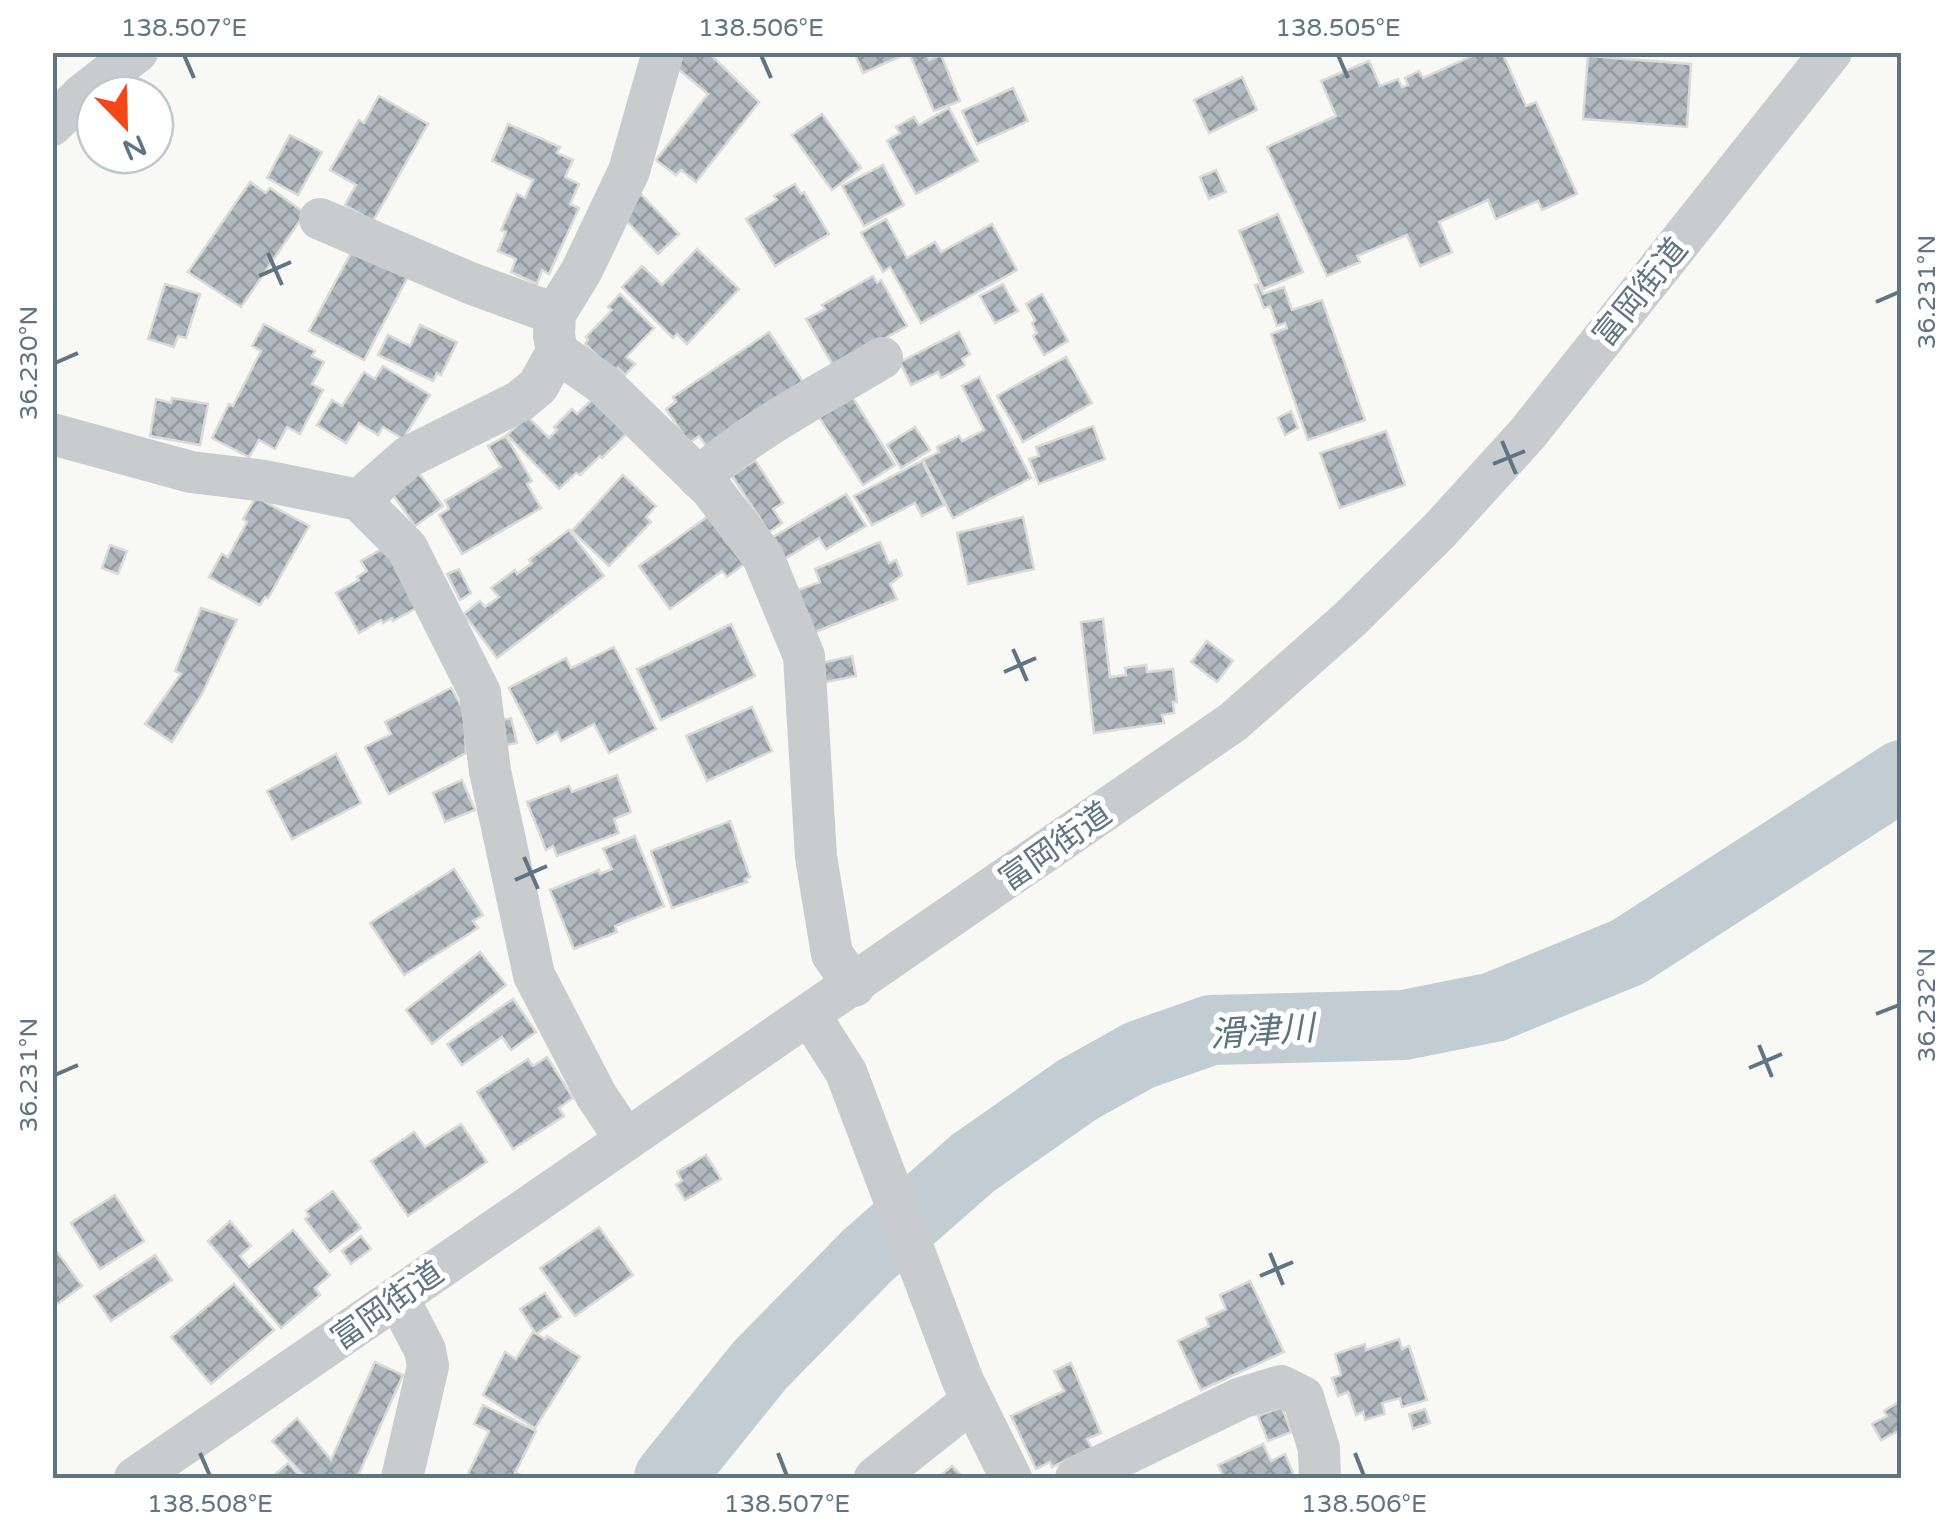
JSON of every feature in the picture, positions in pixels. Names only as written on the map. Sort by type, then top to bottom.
[{"type":"street","points":[[52,125],[82,95],[137,52]]},
{"type":"street","points":[[359,500],[408,457],[520,402],[538,386],[582,270],[629,171],[663,52]]},
{"type":"street","name":"富岡街道","points":[[135,1478],[1233,722],[1350,619],[1440,530],[1528,433],[1831,52]]},
{"type":"street","points":[[320,219],[470,282],[556,333],[699,478],[763,557],[804,656],[816,858],[832,954],[854,986]]},
{"type":"street","points":[[699,478],[718,460],[765,429],[882,358]]},
{"type":"street","points":[[52,434],[191,472],[265,481],[359,500],[407,548],[480,693],[490,771],[534,975],[596,1095],[626,1140]]},
{"type":"street","points":[[810,1016],[849,1080],[968,1391],[1011,1478]]},
{"type":"street","points":[[398,1298],[425,1350],[428,1366],[402,1478]]},
{"type":"street","points":[[1076,1478],[1241,1398],[1281,1386],[1303,1397],[1319,1449],[1320,1478]]},
{"type":"street","points":[[876,1478],[968,1391]]},
{"type":"building","points":[[682,52],[708,52],[759,102],[696,182],[681,170],[676,175],[656,160],[708,94],[677,68]]},
{"type":"building","points":[[854,52],[897,52],[899,57],[863,73]]},
{"type":"building","points":[[927,52],[929,60],[941,55],[960,101],[934,111],[909,53]]},
{"type":"building","points":[[1481,52],[1502,52],[1526,106],[1536,102],[1577,194],[1542,210],[1538,201],[1496,219],[1488,200],[1439,222],[1452,252],[1420,266],[1407,235],[1357,256],[1360,262],[1327,276],[1267,147],[1336,116],[1321,81],[1369,61],[1380,86],[1398,79],[1402,87],[1408,85],[1405,78],[1419,71],[1423,78]]},
{"type":"building","points":[[1588,56],[1691,64],[1687,127],[1583,119]]},
{"type":"building","points":[[1242,77],[1257,110],[1209,133],[1194,100]]},
{"type":"building","points":[[1013,88],[1028,121],[977,144],[962,111]]},
{"type":"building","points":[[379,96],[428,124],[373,221],[345,205],[356,185],[330,170],[359,120],[364,123]]},
{"type":"building","points":[[949,108],[978,161],[916,194],[887,141],[900,133],[896,127],[914,117],[919,125]]},
{"type":"building","points":[[822,114],[861,168],[832,190],[792,135]]},
{"type":"building","points":[[508,124],[560,147],[557,153],[573,160],[565,177],[579,184],[570,204],[579,208],[549,274],[542,270],[537,284],[511,272],[516,259],[498,251],[506,232],[501,230],[517,194],[525,198],[533,180],[492,161]]},
{"type":"building","points":[[290,135],[322,152],[298,195],[267,178]]},
{"type":"building","points":[[883,165],[904,205],[864,226],[842,186]]},
{"type":"building","points":[[1216,170],[1226,192],[1209,199],[1200,177]]},
{"type":"building","points":[[250,182],[266,193],[270,188],[305,213],[241,307],[188,272]]},
{"type":"building","points":[[795,184],[829,234],[775,266],[746,219]]},
{"type":"building","points":[[636,189],[679,234],[658,254],[622,216]]},
{"type":"building","points":[[1278,214],[1303,272],[1263,289],[1239,231]]},
{"type":"building","points":[[886,219],[907,258],[935,242],[941,252],[992,224],[1017,270],[921,323],[890,267],[883,272],[861,233]]},
{"type":"building","points":[[353,249],[412,269],[364,360],[309,331]]},
{"type":"building","points":[[697,249],[739,289],[687,344],[677,334],[673,338],[622,287],[642,266],[662,285]]},
{"type":"building","points":[[873,276],[877,283],[881,280],[907,326],[834,367],[806,319],[825,309],[822,305]]},
{"type":"building","points":[[165,284],[200,294],[186,338],[178,336],[174,347],[148,339]]},
{"type":"building","points":[[1003,284],[1018,311],[995,323],[980,296]]},
{"type":"building","points":[[1259,284],[1263,294],[1284,287],[1292,310],[1322,300],[1365,420],[1308,440],[1271,334],[1287,328],[1285,323],[1277,326],[1270,306],[1264,308],[1255,285]]},
{"type":"building","points":[[620,294],[654,328],[626,357],[635,364],[625,375],[618,368],[614,372],[585,344],[586,337],[612,310],[608,307]]},
{"type":"building","points":[[1042,294],[1068,341],[1044,355],[1033,336],[1037,333],[1032,323],[1035,320],[1026,304]]},
{"type":"building","points":[[264,324],[315,351],[312,356],[324,362],[312,384],[323,390],[300,434],[287,427],[275,449],[259,440],[249,457],[212,438],[261,351],[252,346]]},
{"type":"building","points":[[420,325],[457,342],[441,375],[437,373],[433,381],[378,355],[388,335],[410,346]]},
{"type":"building","points":[[769,332],[803,382],[707,447],[699,436],[689,443],[666,409],[676,402],[673,397]]},
{"type":"building","points":[[959,332],[970,354],[962,359],[965,365],[941,378],[938,372],[911,385],[900,362]]},
{"type":"building","points":[[1066,357],[1092,403],[1023,442],[997,396]]},
{"type":"building","points":[[383,366],[430,395],[403,439],[383,427],[378,435],[359,423],[346,443],[317,425],[332,400],[342,406],[364,372],[375,379]]},
{"type":"building","points":[[979,377],[1031,478],[953,518],[923,460],[939,452],[937,447],[959,436],[962,441],[984,430],[962,386]]},
{"type":"building","points":[[848,390],[895,465],[863,485],[815,411]]},
{"type":"building","points":[[599,393],[634,426],[602,458],[580,475],[576,473],[559,489],[507,435],[527,416],[549,438],[572,409],[577,414]]},
{"type":"building","points":[[172,398],[208,404],[200,445],[150,436],[156,399],[171,403]]},
{"type":"building","points":[[1291,411],[1298,428],[1285,435],[1278,418]]},
{"type":"building","points":[[1093,426],[1105,459],[1039,484],[1029,459],[1039,456],[1036,447]]},
{"type":"building","points":[[915,427],[930,450],[901,468],[887,445]]},
{"type":"building","points":[[1386,431],[1405,485],[1340,508],[1320,453]]},
{"type":"building","points":[[506,436],[532,481],[527,484],[541,508],[462,554],[439,515],[449,509],[445,501],[501,467],[488,446]]},
{"type":"building","points":[[755,460],[783,503],[773,509],[782,523],[769,532],[732,476]]},
{"type":"building","points":[[922,461],[944,505],[922,516],[915,503],[872,525],[854,496]]},
{"type":"building","points":[[415,468],[443,506],[415,526],[387,486]]},
{"type":"building","points":[[623,475],[656,506],[646,517],[651,522],[609,566],[572,531]]},
{"type":"building","points":[[846,494],[866,526],[826,549],[819,538],[783,560],[770,539]]},
{"type":"building","points":[[256,497],[309,526],[268,598],[260,605],[209,577],[222,554],[228,557]]},
{"type":"building","points":[[718,509],[747,562],[727,577],[722,571],[670,609],[639,566]]},
{"type":"building","points":[[1023,517],[1034,569],[968,584],[957,533]]},
{"type":"building","points":[[569,530],[604,576],[497,658],[464,614],[480,601],[485,607],[499,597],[491,588],[532,563],[529,560]]},
{"type":"building","points":[[880,542],[889,563],[896,560],[902,575],[890,584],[897,599],[813,633],[796,591],[820,582],[815,569]]},
{"type":"building","points":[[110,545],[127,551],[118,574],[102,568]]},
{"type":"building","points":[[389,545],[418,607],[393,621],[381,620],[359,633],[336,593],[367,571],[361,561]]},
{"type":"building","points":[[459,569],[471,593],[460,600],[447,574]]},
{"type":"building","points":[[201,608],[237,620],[202,694],[172,742],[145,724],[181,674],[175,671]]},
{"type":"building","points":[[1103,619],[1110,677],[1126,675],[1125,668],[1146,665],[1147,672],[1173,669],[1177,702],[1173,702],[1174,713],[1162,715],[1164,723],[1094,733],[1081,622]]},
{"type":"building","points":[[731,624],[755,676],[661,720],[637,669]]},
{"type":"building","points":[[1207,641],[1233,661],[1217,682],[1191,662]]},
{"type":"building","points":[[614,647],[656,729],[609,753],[594,724],[561,741],[557,732],[537,743],[509,688],[566,658],[571,668]]},
{"type":"building","points":[[852,656],[856,676],[821,683],[817,664]]},
{"type":"building","points":[[451,688],[464,711],[466,753],[389,794],[365,747],[391,734],[385,722]]},
{"type":"building","points":[[752,707],[772,751],[707,781],[686,736]]},
{"type":"building","points":[[511,718],[517,743],[506,745],[499,721]]},
{"type":"building","points":[[336,754],[361,803],[292,839],[267,791]]},
{"type":"building","points":[[617,775],[631,812],[614,819],[619,833],[557,856],[553,846],[546,850],[527,802],[569,786],[572,792]]},
{"type":"building","points":[[462,780],[475,810],[445,822],[433,793]]},
{"type":"building","points":[[730,821],[750,877],[745,879],[747,882],[672,908],[651,851]]},
{"type":"building","points":[[635,836],[664,906],[615,926],[617,932],[574,949],[550,890],[599,870],[600,874],[612,869],[603,849]]},
{"type":"building","points":[[454,869],[483,915],[473,921],[478,928],[404,975],[370,923]]},
{"type":"building","points":[[480,952],[506,985],[432,1044],[406,1010]]},
{"type":"building","points":[[513,999],[536,1032],[511,1050],[502,1037],[462,1065],[447,1044]]},
{"type":"building","points":[[547,1057],[573,1098],[559,1108],[564,1116],[513,1149],[477,1092],[528,1059],[533,1066]]},
{"type":"building","points":[[461,1124],[487,1162],[408,1216],[371,1161],[414,1132],[425,1147]]},
{"type":"building","points":[[706,1155],[721,1179],[685,1200],[676,1185],[682,1181],[677,1172]]},
{"type":"building","points":[[333,1191],[361,1228],[330,1252],[305,1219],[309,1216],[306,1211]]},
{"type":"building","points":[[115,1195],[144,1241],[100,1269],[71,1223]]},
{"type":"building","points":[[230,1221],[251,1246],[240,1256],[249,1267],[293,1230],[330,1275],[315,1288],[320,1295],[281,1328],[208,1241]]},
{"type":"building","points":[[599,1227],[633,1275],[575,1316],[540,1268]]},
{"type":"building","points":[[361,1236],[371,1249],[351,1264],[342,1251]]},
{"type":"building","points":[[52,1245],[82,1286],[57,1304],[52,1299]]},
{"type":"building","points":[[155,1255],[172,1280],[111,1321],[94,1296]]},
{"type":"building","points":[[1250,1281],[1284,1352],[1201,1390],[1178,1341],[1209,1326],[1206,1318],[1226,1309],[1220,1295]]},
{"type":"building","points":[[234,1284],[274,1330],[211,1384],[171,1337]]},
{"type":"building","points":[[545,1293],[561,1317],[536,1334],[520,1309]]},
{"type":"building","points":[[533,1332],[545,1339],[547,1336],[580,1357],[535,1428],[483,1395],[505,1352],[516,1359]]},
{"type":"building","points":[[1399,1339],[1402,1349],[1409,1346],[1427,1400],[1402,1407],[1400,1398],[1382,1403],[1385,1414],[1365,1420],[1363,1412],[1356,1415],[1348,1392],[1338,1396],[1332,1378],[1341,1375],[1335,1354],[1365,1344],[1366,1350]]},
{"type":"building","points":[[375,1362],[403,1375],[357,1478],[306,1478],[272,1441],[297,1418],[331,1460]]},
{"type":"building","points":[[1071,1363],[1101,1433],[1087,1439],[1092,1448],[1052,1467],[1050,1462],[1036,1469],[1011,1416],[1064,1391],[1054,1371]]},
{"type":"building","points":[[1901,1401],[1902,1429],[1881,1440],[1872,1424],[1887,1416],[1884,1411]]},
{"type":"building","points":[[483,1405],[536,1431],[515,1473],[519,1474],[517,1478],[466,1478],[489,1431],[474,1424]]},
{"type":"building","points":[[1282,1407],[1291,1432],[1268,1441],[1258,1416]]},
{"type":"building","points":[[1425,1409],[1430,1423],[1413,1429],[1409,1414]]},
{"type":"building","points":[[1263,1444],[1271,1461],[1285,1454],[1295,1478],[1224,1478],[1218,1465]]},
{"type":"building","points":[[288,1463],[302,1478],[271,1478]]},
{"type":"building","points":[[952,1466],[964,1478],[938,1478]]},
{"type":"waterway","name":"滑津川","points":[[669,1478],[760,1365],[868,1255],[973,1163],[1077,1090],[1140,1055],[1211,1030],[1404,1025],[1494,1007],[1628,952],[1902,775]]}]
